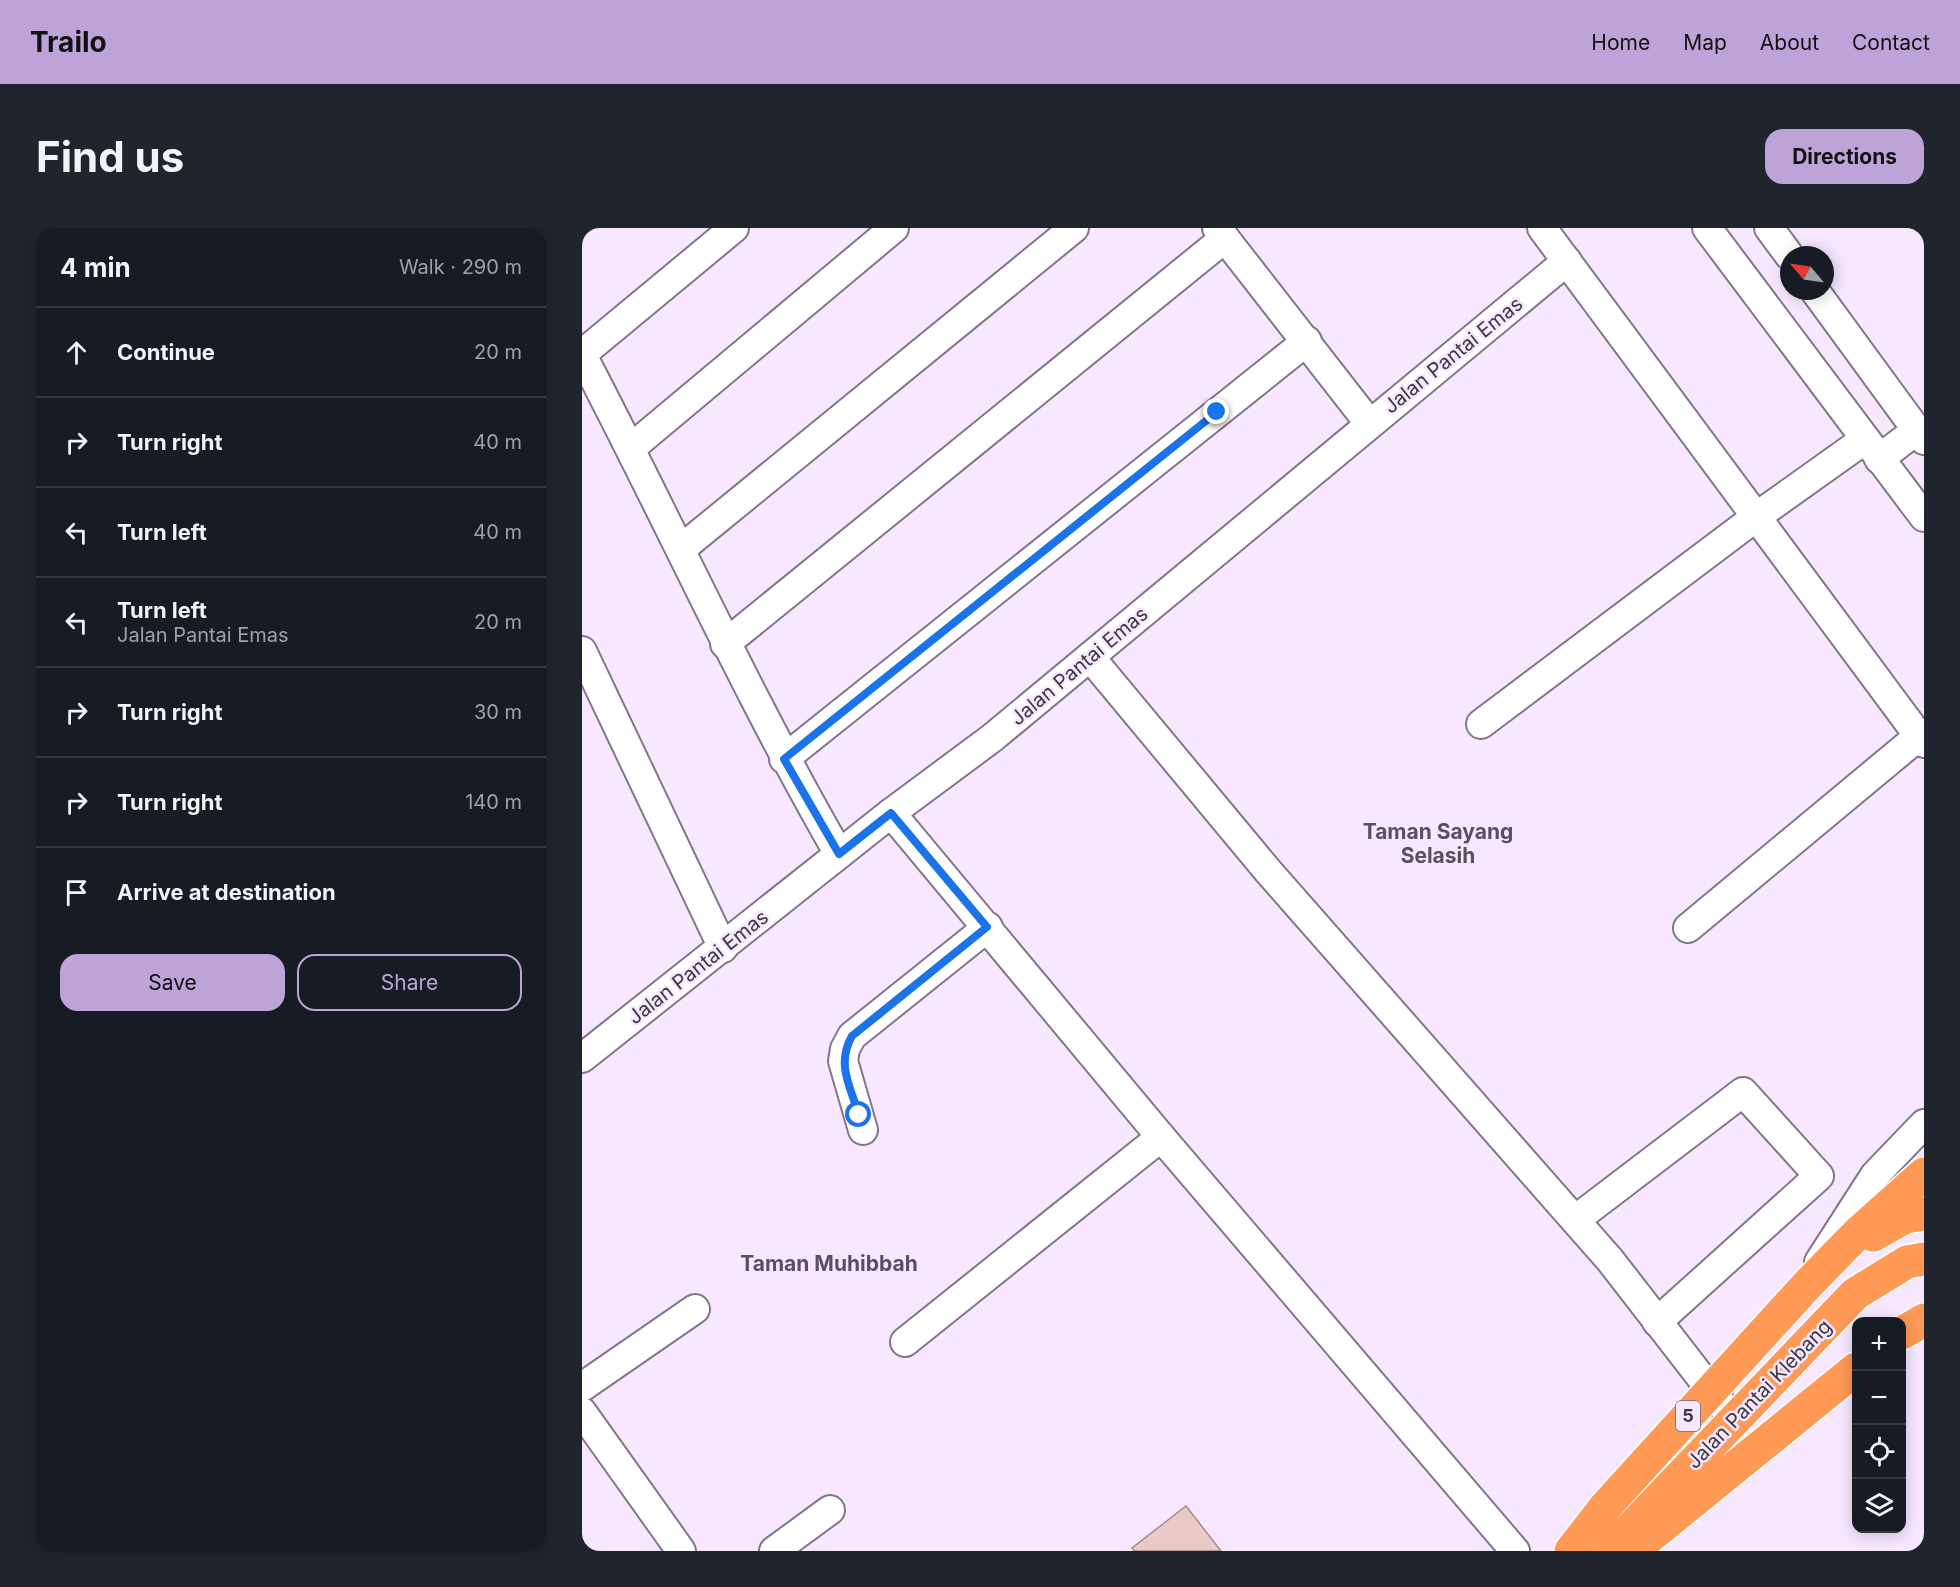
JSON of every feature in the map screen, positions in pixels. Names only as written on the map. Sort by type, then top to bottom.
[{"type":"highway","name":"Jalan Pantai Klebang","points":[[1571,1551],[1606,1506],[1809,1283],[1858,1233],[1924,1174]]},
{"type":"highway","name":"Jalan Pantai Klebang","points":[[1809,1283],[1884,1227],[1905,1217],[1924,1214]]},
{"type":"highway","name":"Jalan Pantai Klebang","points":[[1609,1551],[1854,1294],[1907,1262],[1924,1259]]},
{"type":"highway","points":[[1906,1331],[1924,1320]]},
{"type":"highway","points":[[1631,1551],[1855,1371]]},
{"type":"street","points":[[734,228],[582,354],[631,448],[725,644],[784,759],[839,854]]},
{"type":"street","points":[[631,448],[894,228]]},
{"type":"street","points":[[681,549],[1074,228]]},
{"type":"street","points":[[1542,228],[1922,739],[1689,928]]},
{"type":"street","points":[[1707,228],[1924,517]]},
{"type":"street","points":[[1769,228],[1782,246]]},
{"type":"street","points":[[725,644],[1221,233],[1369,423]]},
{"type":"street","name":"Jalan Pantai Emas","points":[[582,1058],[891,813],[992,738],[1567,261]]},
{"type":"street","points":[[1821,300],[1920,435]]},
{"type":"street","points":[[784,759],[1307,341]]},
{"type":"street","points":[[1481,724],[1756,517],[1865,441],[1890,396]]},
{"type":"street","points":[[1865,441],[1920,435]]},
{"type":"street","points":[[582,651],[723,948]]},
{"type":"street","points":[[1090,657],[1268,871],[1575,1220],[1734,1420]]},
{"type":"street","points":[[891,813],[1161,1137],[1515,1551]]},
{"type":"street","points":[[863,1130],[843,1061],[845,1049],[852,1036],[987,927]]},
{"type":"street","points":[[1575,1220],[1743,1092],[1820,1176],[1657,1322]]},
{"type":"street","points":[[1809,1283],[1826,1249],[1875,1175],[1924,1124]]},
{"type":"street","points":[[905,1342],[1161,1137]]},
{"type":"street","points":[[582,1387],[694,1309]]},
{"type":"street","points":[[582,1412],[681,1551]]},
{"type":"street","points":[[774,1551],[830,1510]]},
{"type":"building","points":[[1186,1506],[1221,1551],[1134,1551],[1132,1548]]},
{"type":"district","name":"Taman Sayang Selasih","points":[[1438,844]]},
{"type":"district","name":"Taman Muhibbah","points":[[829,1264]]},
{"type":"route","points":[[859,1115],[843,1061],[845,1049],[852,1036],[987,927],[891,813],[839,854],[784,759],[1217,412]]}]
